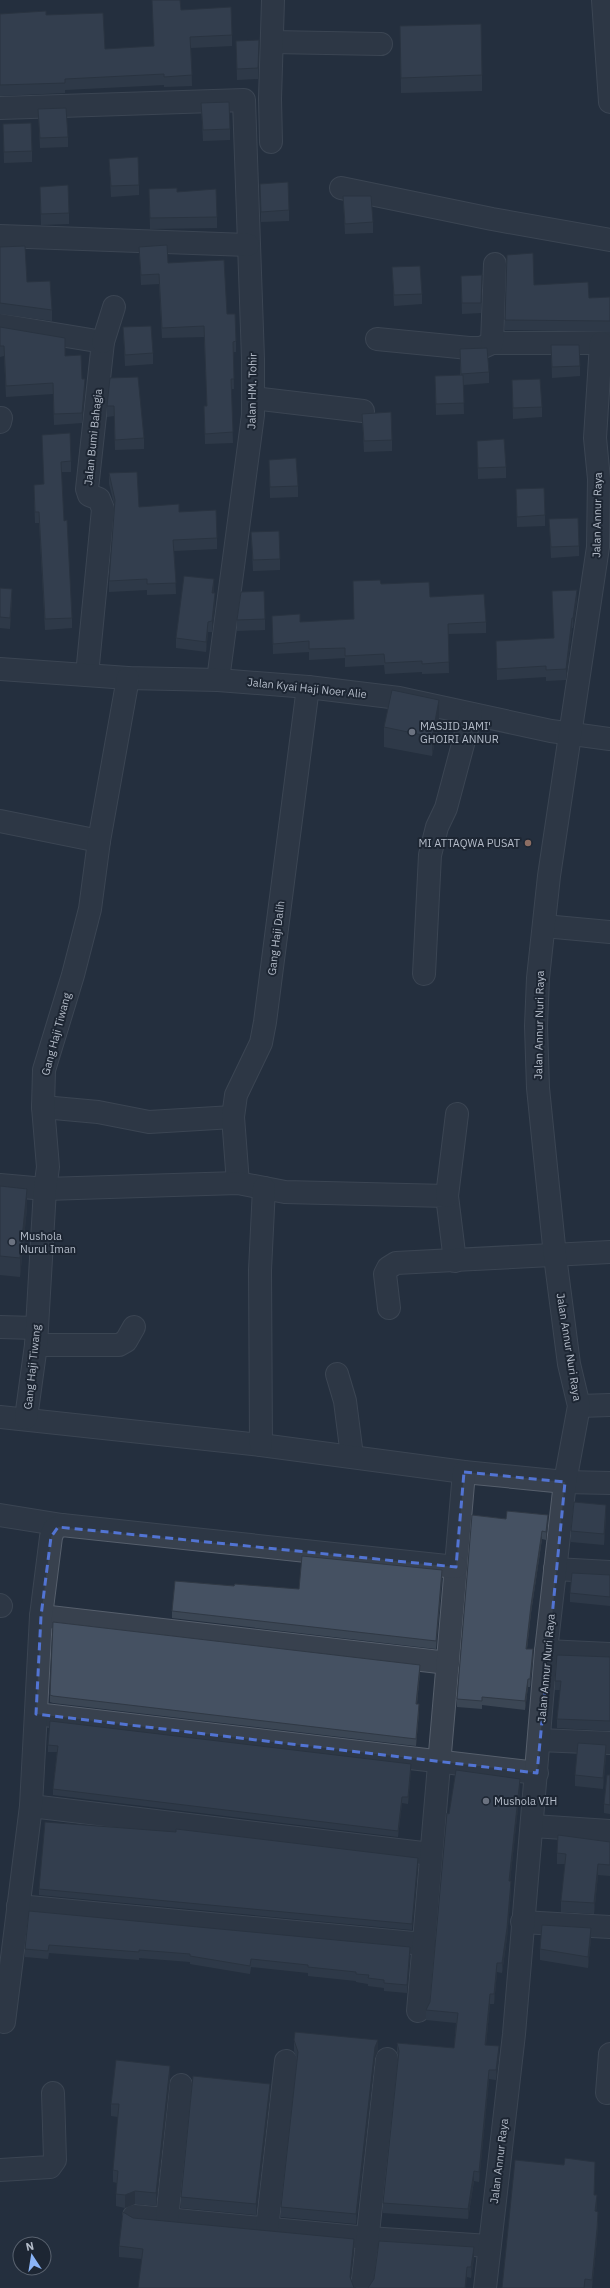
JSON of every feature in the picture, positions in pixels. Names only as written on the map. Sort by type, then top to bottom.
[{"type":"street","points":[[271,142],[270,99],[273,42],[273,0]]},
{"type":"street","points":[[603,0],[607,24],[610,102]]},
{"type":"street","points":[[273,42],[381,44]]},
{"type":"street","name":"Jalan HM. Tohir","points":[[0,108],[244,100],[253,415],[218,680]]},
{"type":"street","points":[[341,188],[492,219],[610,240]]},
{"type":"street","points":[[0,236],[248,245]]},
{"type":"street","points":[[492,343],[495,264]]},
{"type":"street","points":[[0,325],[103,342],[114,307]]},
{"type":"street","points":[[377,339],[468,348],[481,348],[492,343],[606,343]]},
{"type":"street","name":"Jalan Bumi Bahagia","points":[[87,675],[103,509],[99,499],[89,495],[86,489],[103,342]]},
{"type":"street","name":"Jalan Annur Raya","points":[[572,733],[598,547],[600,479],[595,438],[606,343]]},
{"type":"street","points":[[253,398],[364,411]]},
{"type":"street","name":"Jalan Kyai Haji Noer Alie","points":[[0,669],[128,678],[218,680],[308,687],[399,698],[551,731],[610,739]]},
{"type":"street","name":"Gang Haji Tiwang","points":[[26,1418],[36,1337],[45,1189],[48,1167],[43,1108],[44,1070],[85,930],[128,678]]},
{"type":"street","name":"Gang Haji Dalih","points":[[238,1183],[233,1117],[236,1095],[261,1044],[265,1022],[308,687]]},
{"type":"street","points":[[424,974],[430,855],[437,827],[446,808],[471,714]]},
{"type":"street","name":"Jalan Annur Nuri Raya","points":[[514,2034],[522,1922],[533,1826],[546,1651],[565,1482],[571,1460],[579,1406],[569,1364],[555,1256],[538,1088],[538,986],[549,876],[572,733]]},
{"type":"street","points":[[0,822],[99,842]]},
{"type":"street","points":[[544,926],[610,932]]},
{"type":"street","points":[[43,1108],[98,1112],[149,1122],[233,1117]]},
{"type":"street","points":[[455,1261],[447,1196],[457,1114]]},
{"type":"street","points":[[0,1185],[45,1189],[238,1183],[284,1192],[447,1196]]},
{"type":"street","points":[[261,1445],[260,1270],[264,1188]]},
{"type":"street","points":[[389,1308],[385,1274],[388,1268],[396,1263],[610,1252]]},
{"type":"street","points":[[0,1327],[36,1337],[119,1345],[126,1341],[134,1327]]},
{"type":"street","points":[[337,1374],[345,1401],[352,1456]]},
{"type":"street","points":[[579,1406],[610,1405]]},
{"type":"street","points":[[0,1417],[26,1418],[261,1445],[464,1472],[565,1482],[610,1483]]},
{"type":"street","points":[[418,2011],[464,1472]]},
{"type":"street","points":[[0,1515],[62,1525],[456,1568]]},
{"type":"street","points":[[4,2022],[31,1806],[41,1616],[51,1537],[54,1529],[62,1525]]},
{"type":"street","points":[[555,1569],[610,1572]]},
{"type":"street","points":[[41,1616],[448,1663]]},
{"type":"street","points":[[546,1651],[610,1654]]},
{"type":"street","points":[[36,1714],[440,1760],[536,1773]]},
{"type":"street","points":[[539,1740],[610,1743]]},
{"type":"street","points":[[31,1806],[431,1854]]},
{"type":"street","points":[[533,1826],[610,1831]]},
{"type":"street","points":[[18,1906],[424,1944]]},
{"type":"street","points":[[522,1922],[610,1927]]},
{"type":"street","name":"Jalan Annur Raya","points":[[485,2288],[514,2034]]},
{"type":"street","points":[[607,2093],[610,2054]]},
{"type":"street","points":[[362,2288],[387,2059]]},
{"type":"street","points":[[267,2229],[286,2061]]},
{"type":"street","points":[[167,2219],[181,2085]]},
{"type":"street","points":[[0,2170],[50,2167],[55,2160],[53,2093]]},
{"type":"street","points":[[134,2216],[368,2238],[489,2246]]},
{"type":"highlighted area","points":[[464,1472],[565,1482],[537,1773],[36,1714],[41,1616],[51,1537],[58,1527],[456,1567]]},
{"type":"building","points":[[152,0],[180,0],[181,10],[231,7],[232,35],[190,37],[192,75],[164,77],[164,74],[65,79],[65,83],[0,85],[0,14],[46,11],[46,15],[103,13],[105,49],[154,46]]},
{"type":"building","points":[[481,24],[482,75],[401,78],[400,26]]},
{"type":"building","points":[[259,40],[258,68],[237,69],[236,41]]},
{"type":"building","points":[[229,102],[230,129],[203,130],[201,103]]},
{"type":"building","points":[[66,108],[68,137],[40,138],[38,109]]},
{"type":"building","points":[[31,123],[32,151],[4,152],[3,124]]},
{"type":"building","points":[[138,157],[139,185],[111,186],[109,159]]},
{"type":"building","points":[[288,182],[289,210],[261,212],[260,184]]},
{"type":"building","points":[[68,185],[69,213],[41,214],[40,187]]},
{"type":"building","points":[[177,188],[177,192],[216,189],[217,217],[150,218],[149,189]]},
{"type":"building","points":[[343,196],[371,196],[373,222],[345,224]]},
{"type":"building","points":[[167,245],[168,263],[224,260],[227,314],[235,314],[236,341],[233,342],[234,379],[231,379],[233,432],[205,434],[204,406],[207,406],[204,326],[162,328],[159,274],[141,275],[139,247]]},
{"type":"building","points":[[25,246],[27,282],[50,281],[52,310],[0,303],[0,247]]},
{"type":"building","points":[[533,253],[534,285],[588,282],[589,298],[610,297],[610,321],[505,320],[507,255]]},
{"type":"building","points":[[420,266],[422,294],[394,295],[392,267]]},
{"type":"building","points":[[482,275],[481,303],[462,303],[461,276]]},
{"type":"building","points":[[151,326],[153,353],[125,355],[123,327]]},
{"type":"building","points":[[0,327],[65,338],[65,356],[81,355],[82,379],[85,379],[82,413],[54,414],[53,383],[6,386],[4,346],[0,346]]},
{"type":"building","points":[[551,345],[579,345],[580,366],[552,367]]},
{"type":"building","points":[[487,348],[489,372],[461,374],[460,349]]},
{"type":"building","points":[[463,375],[464,403],[436,404],[435,376]]},
{"type":"building","points":[[138,377],[144,438],[115,440],[114,406],[107,406],[110,378]]},
{"type":"building","points":[[540,379],[542,407],[513,408],[512,380]]},
{"type":"building","points":[[391,412],[392,440],[364,441],[362,414]]},
{"type":"building","points":[[70,433],[71,461],[61,462],[64,521],[67,520],[72,618],[45,619],[39,512],[35,512],[34,485],[44,484],[42,435]]},
{"type":"building","points":[[504,439],[506,467],[478,468],[477,441]]},
{"type":"building","points":[[296,458],[298,486],[270,487],[269,460]]},
{"type":"building","points":[[137,472],[139,507],[179,504],[179,512],[216,510],[217,538],[173,540],[176,583],[147,584],[147,579],[109,581],[115,500],[109,473]]},
{"type":"building","points":[[544,488],[545,515],[517,517],[516,489]]},
{"type":"building","points":[[578,518],[579,546],[551,547],[549,519]]},
{"type":"building","points":[[279,531],[280,559],[253,560],[251,532]]},
{"type":"building","points":[[184,576],[214,579],[212,593],[215,593],[212,621],[208,622],[206,642],[176,638]]},
{"type":"building","points":[[380,580],[381,584],[429,582],[430,597],[484,594],[486,622],[448,624],[449,662],[422,664],[422,661],[385,663],[384,654],[345,656],[345,648],[309,649],[309,641],[273,644],[272,616],[300,614],[300,622],[354,619],[353,581]]},
{"type":"building","points":[[0,588],[12,589],[10,618],[0,617]]},
{"type":"building","points":[[577,590],[566,669],[546,670],[546,666],[497,669],[496,641],[554,638],[552,591]]},
{"type":"building","points":[[264,591],[265,619],[237,620],[241,592]]},
{"type":"building","points":[[392,690],[439,700],[432,737],[384,727]]},
{"type":"building","name":"Mushola Nurul Iman","points":[[0,1186],[27,1189],[20,1258],[0,1256]]},
{"type":"building","points":[[574,1502],[606,1505],[604,1534],[571,1531]]},
{"type":"building","points":[[507,1511],[548,1515],[546,1532],[542,1531],[531,1605],[526,1649],[533,1649],[530,1679],[528,1679],[525,1701],[482,1697],[482,1701],[457,1699],[472,1515],[506,1519]]},
{"type":"building","points":[[302,1556],[442,1570],[436,1641],[172,1611],[175,1581],[299,1589]]},
{"type":"building","points":[[572,1573],[610,1575],[610,1597],[570,1593]]},
{"type":"building","points":[[53,1622],[420,1665],[416,1704],[419,1704],[416,1739],[53,1696],[50,1695]]},
{"type":"building","points":[[557,1655],[610,1657],[610,1721],[557,1719],[561,1681],[555,1681]]},
{"type":"building","points":[[50,1721],[411,1764],[408,1797],[402,1797],[398,1831],[53,1789],[58,1746],[48,1745]]},
{"type":"building","points":[[578,1743],[606,1745],[603,1778],[575,1775]]},
{"type":"building","points":[[456,1770],[520,1779],[509,1881],[511,1881],[507,1928],[502,1963],[497,1963],[494,1994],[490,1994],[485,2045],[499,2046],[496,2070],[489,2070],[479,2172],[474,2171],[468,2209],[383,2203],[399,2051],[397,2043],[454,2048],[458,2013],[426,2010],[430,2002],[447,1813],[449,1814]]},
{"type":"building","points":[[607,1775],[610,1775],[610,1805],[604,1804]]},
{"type":"building","points":[[45,1822],[176,1832],[176,1829],[418,1858],[412,1924],[39,1889]]},
{"type":"building","points":[[558,1835],[610,1842],[610,1865],[598,1864],[594,1903],[561,1901],[566,1854],[557,1853]]},
{"type":"building","points":[[29,1911],[410,1947],[407,1985],[384,1983],[384,1980],[368,1978],[369,1975],[356,1974],[356,1972],[251,1959],[250,1966],[190,1956],[190,1954],[139,1950],[139,1952],[49,1945],[48,1951],[25,1949]]},
{"type":"building","points":[[542,1925],[591,1928],[588,1957],[540,1949]]},
{"type":"building","points":[[295,2032],[378,2040],[375,2047],[356,2214],[281,2207],[298,2052],[294,2040]]},
{"type":"building","points":[[116,2060],[170,2066],[156,2193],[135,2191],[125,2195],[116,2194],[118,2171],[113,2170],[119,2104],[111,2104]]},
{"type":"building","points":[[193,2076],[270,2084],[256,2204],[181,2197]]},
{"type":"building","points":[[565,2158],[595,2162],[594,2195],[597,2195],[595,2211],[598,2212],[592,2280],[585,2279],[584,2288],[502,2288],[515,2160],[564,2165]]},
{"type":"building","points":[[123,2212],[133,2218],[354,2239],[350,2277],[354,2288],[138,2288],[143,2249],[119,2246]]},
{"type":"building","points":[[379,2241],[474,2247],[471,2267],[467,2267],[465,2288],[368,2288],[374,2279]]},
{"type":"place","name":"MASJID JAMI' GHOIRI ANNUR","points":[[412,732]]},
{"type":"place","name":"MI ATTAQWA PUSAT","points":[[528,843]]},
{"type":"place","name":"Mushola Nurul Iman","points":[[12,1242]]},
{"type":"place","name":"Mushola VIH","points":[[486,1801]]}]
